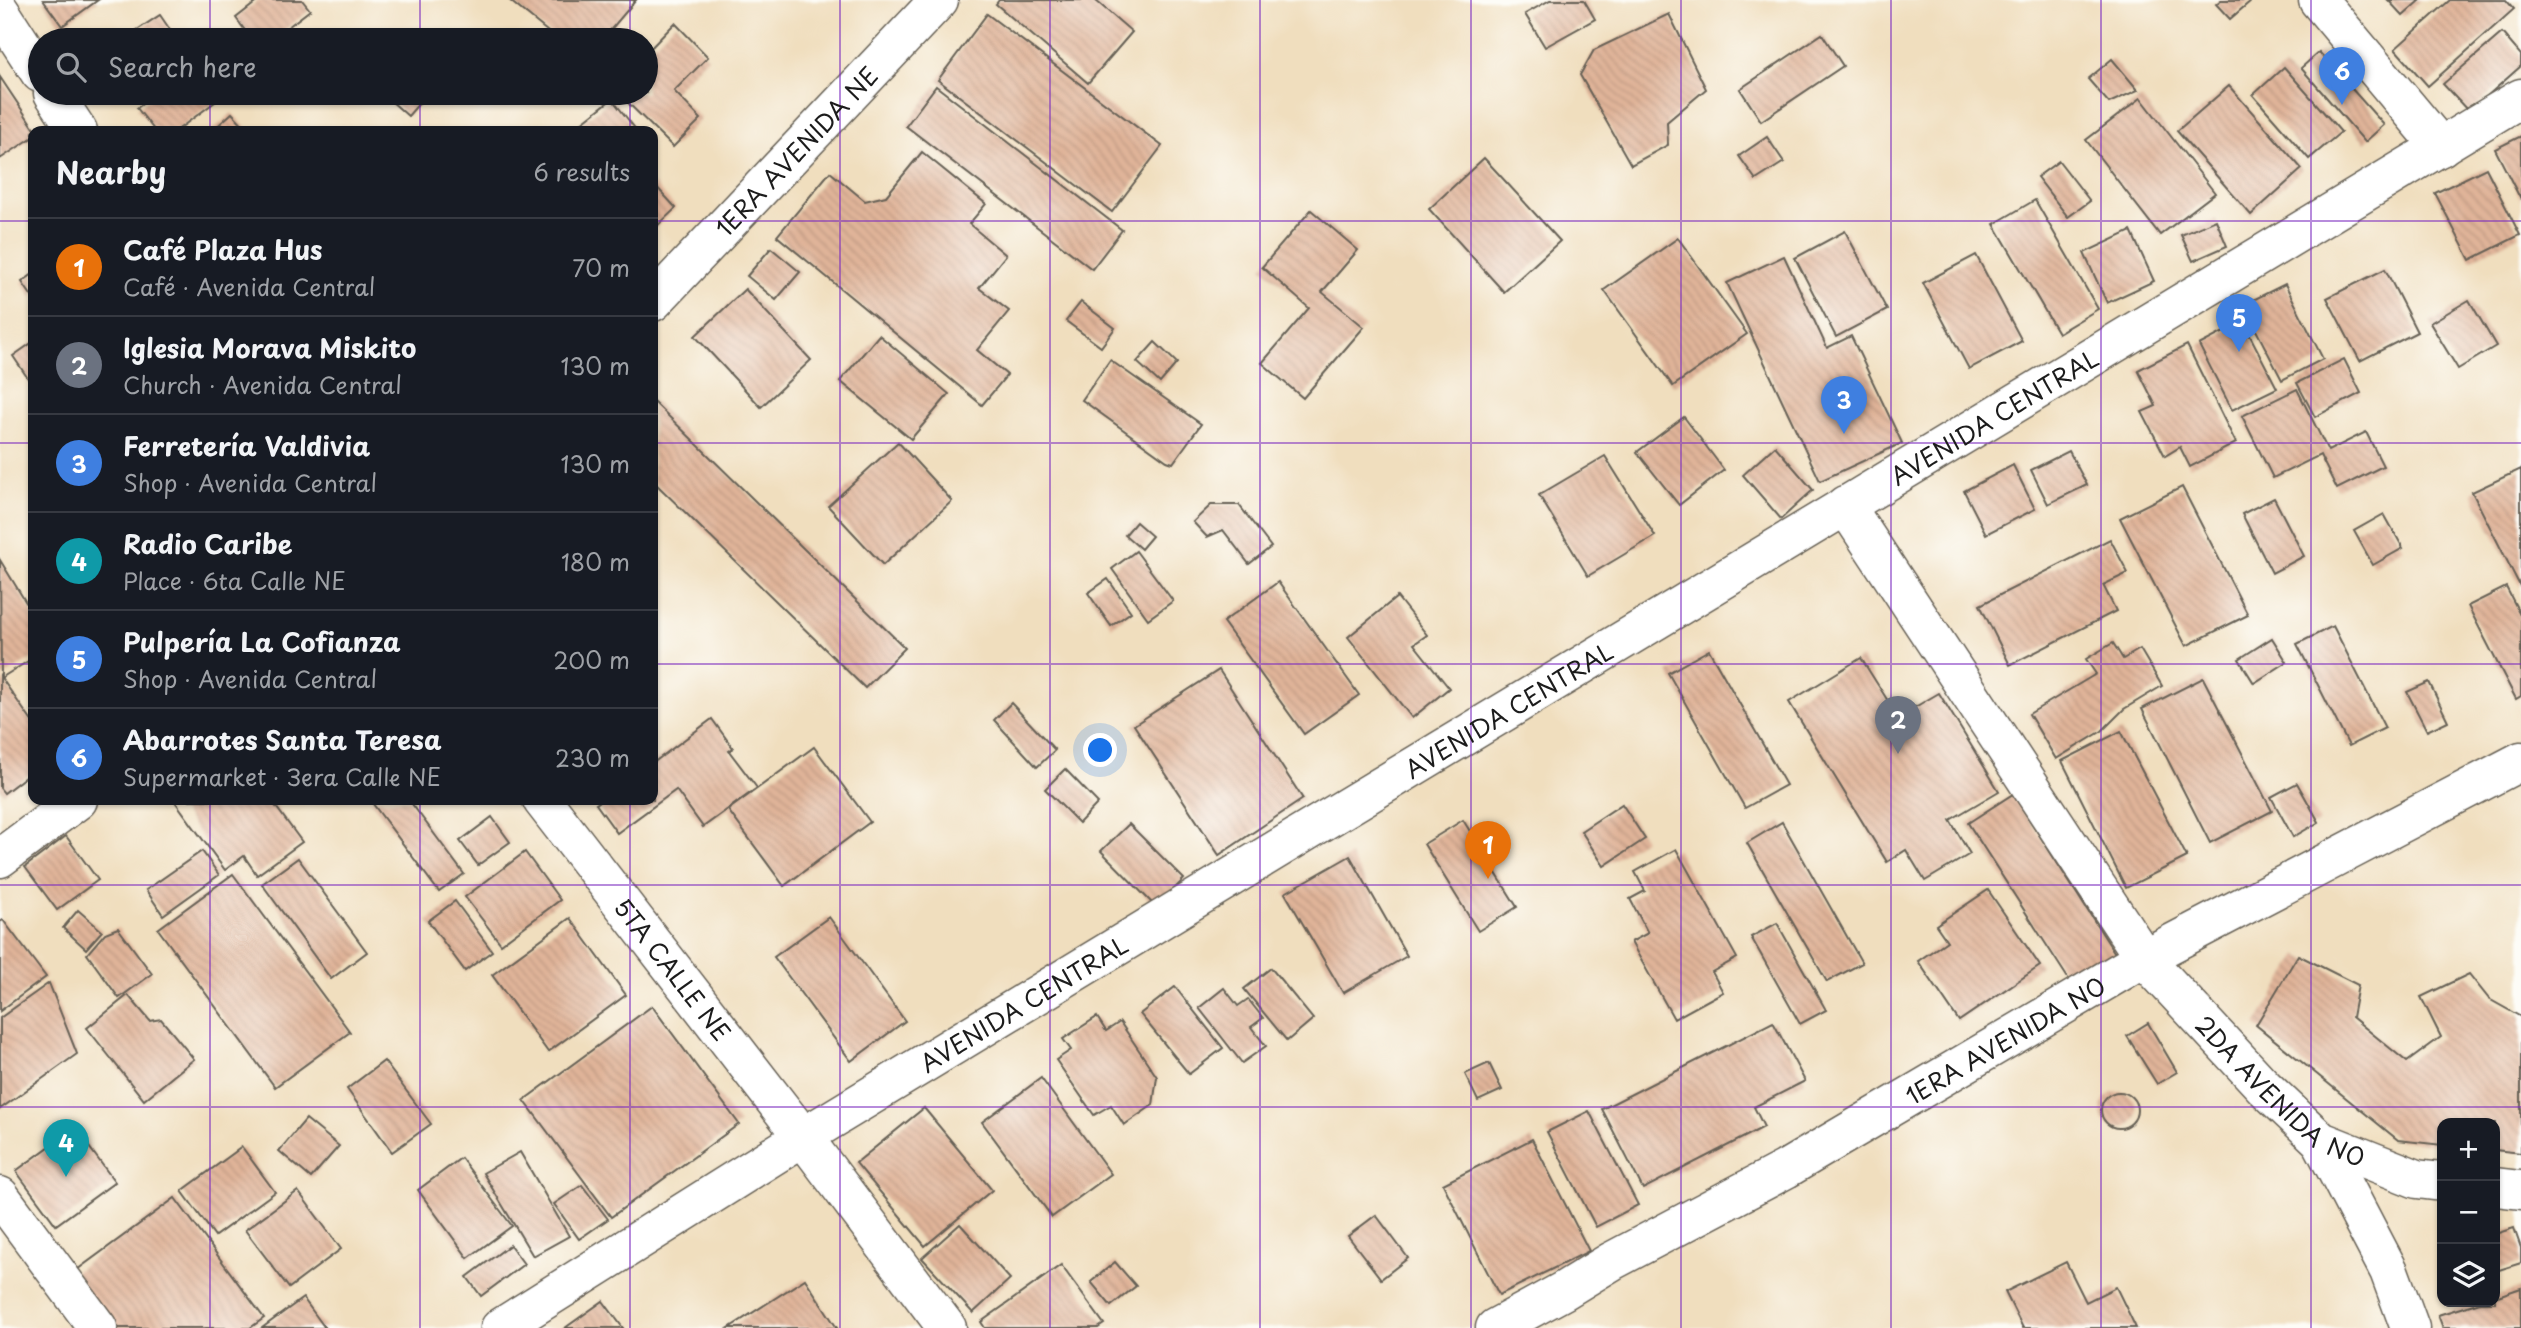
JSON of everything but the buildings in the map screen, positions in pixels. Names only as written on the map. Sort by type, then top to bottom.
[{"type":"street","name":"1ERA AVENIDA NE","points":[[658,297],[939,0]]},
{"type":"street","points":[[2318,0],[2441,148]]},
{"type":"street","points":[[0,11],[28,54]]},
{"type":"street","name":"AVENIDA CENTRAL","points":[[500,1328],[803,1137],[2521,98]]},
{"type":"street","points":[[61,105],[75,126]]},
{"type":"street","name":"2DA AVENIDA NO","points":[[1845,505],[2144,958],[2264,1087],[2321,1141],[2417,1179],[2437,1181]]},
{"type":"street","name":"1ERA AVENIDA NO","points":[[1495,1328],[1563,1292],[1612,1261],[1786,1170],[2144,958],[2521,761]]},
{"type":"street","points":[[0,858],[71,805]]},
{"type":"street","name":"5TA CALLE NE","points":[[546,805],[947,1328]]},
{"type":"street","points":[[2321,1141],[2389,1270],[2410,1328]]},
{"type":"street","points":[[2500,1188],[2521,1190]]},
{"type":"street","points":[[0,1196],[98,1328]]},
{"type":"place","name":"Abarrotes Santa Teresa","points":[[2342,105]]},
{"type":"place","name":"Pulpería La Cofianza","points":[[2239,352]]},
{"type":"place","name":"Ferretería Valdivia","points":[[1844,434]]},
{"type":"place","name":"Iglesia Morava Miskito","points":[[1898,754]]},
{"type":"place","name":"Café Plaza Hus","points":[[1488,879]]},
{"type":"place","name":"Radio Caribe","points":[[66,1177]]}]
